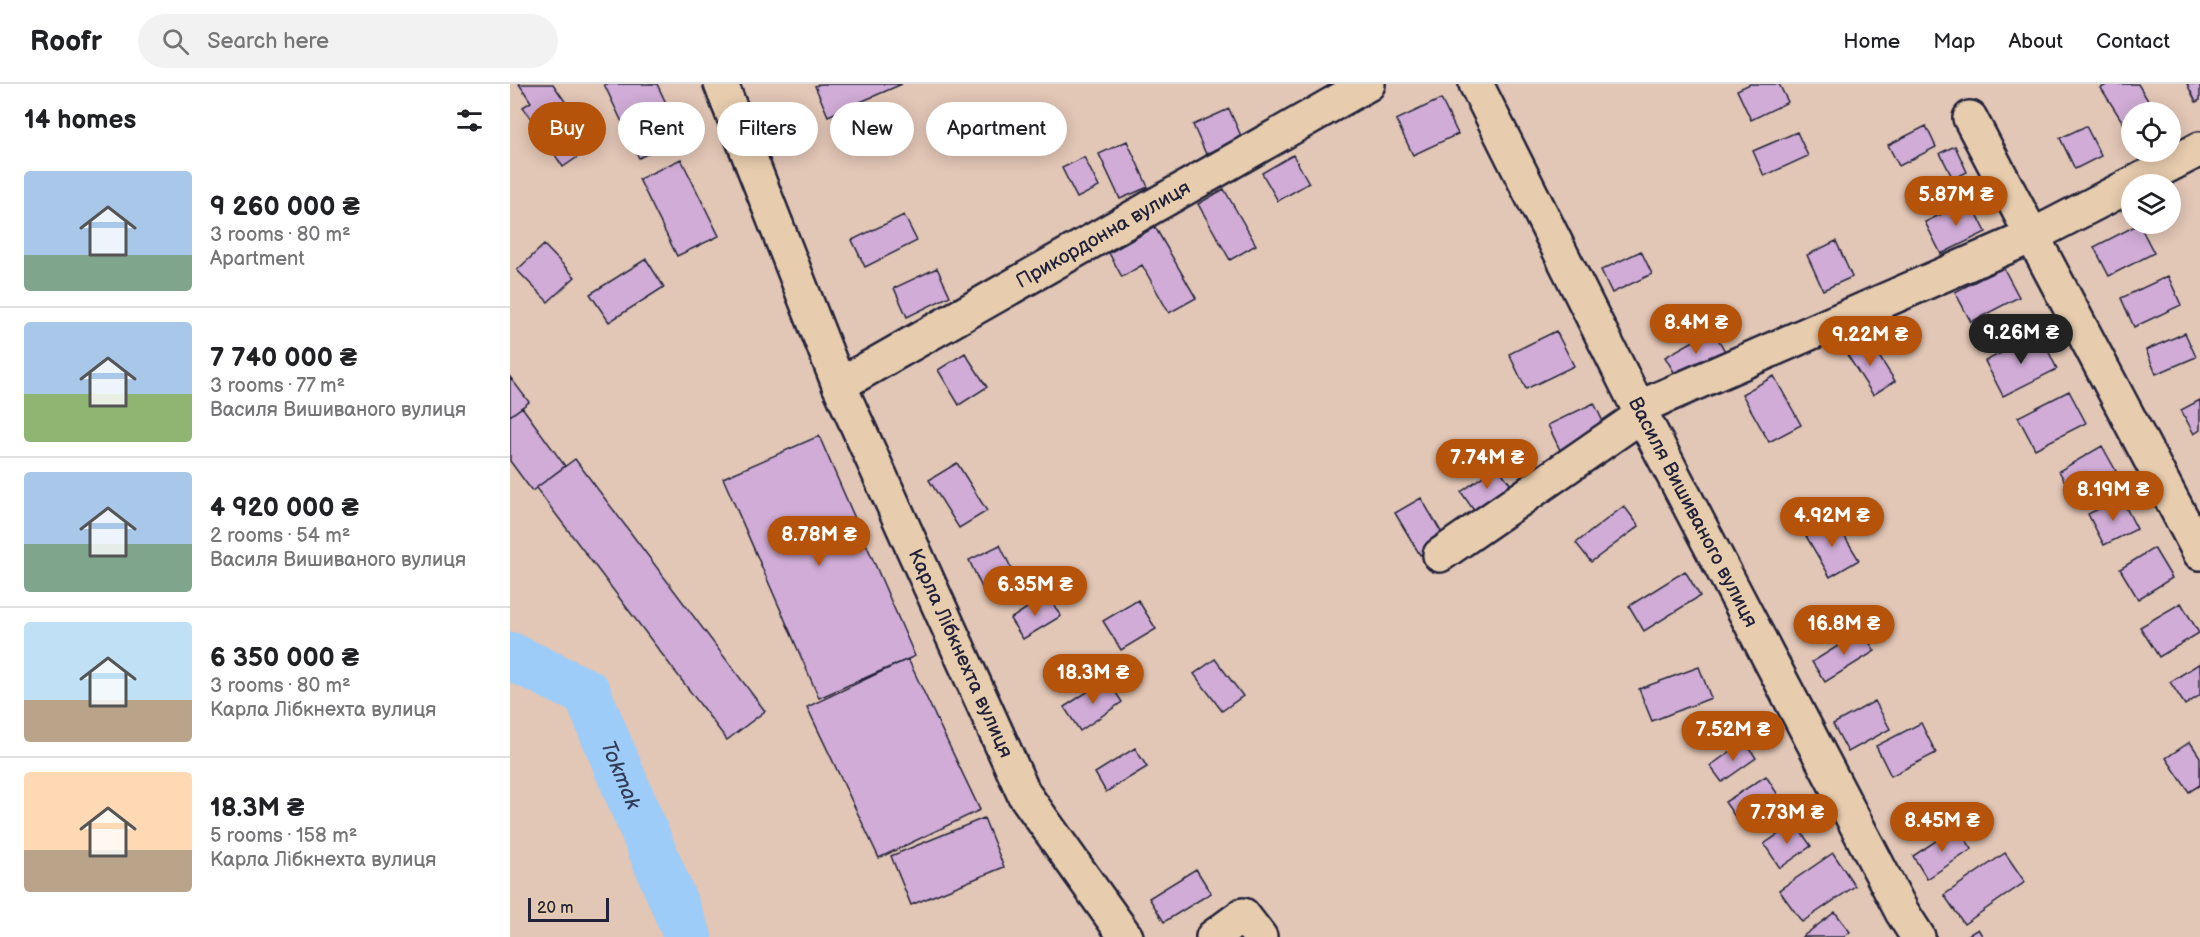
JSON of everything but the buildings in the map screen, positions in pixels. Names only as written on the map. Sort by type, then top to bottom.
[{"type":"street","name":"Карла Лібкнехта вулиця","points":[[721,84],[839,385],[1024,794],[1126,937]]},
{"type":"street","name":"Прикордонна вулиця","points":[[839,385],[1368,84]]},
{"type":"street","name":"Василя Вишиваного вулиця","points":[[1476,84],[1640,412],[1902,912],[1918,937]]},
{"type":"street","points":[[1970,118],[2200,554]]},
{"type":"street","points":[[1440,555],[1640,412],[2032,236],[2200,149]]},
{"type":"street","points":[[1213,937],[1243,915],[1260,937]]},
{"type":"waterway","name":"Tokmak","points":[[510,656],[587,693],[688,937]]}]
